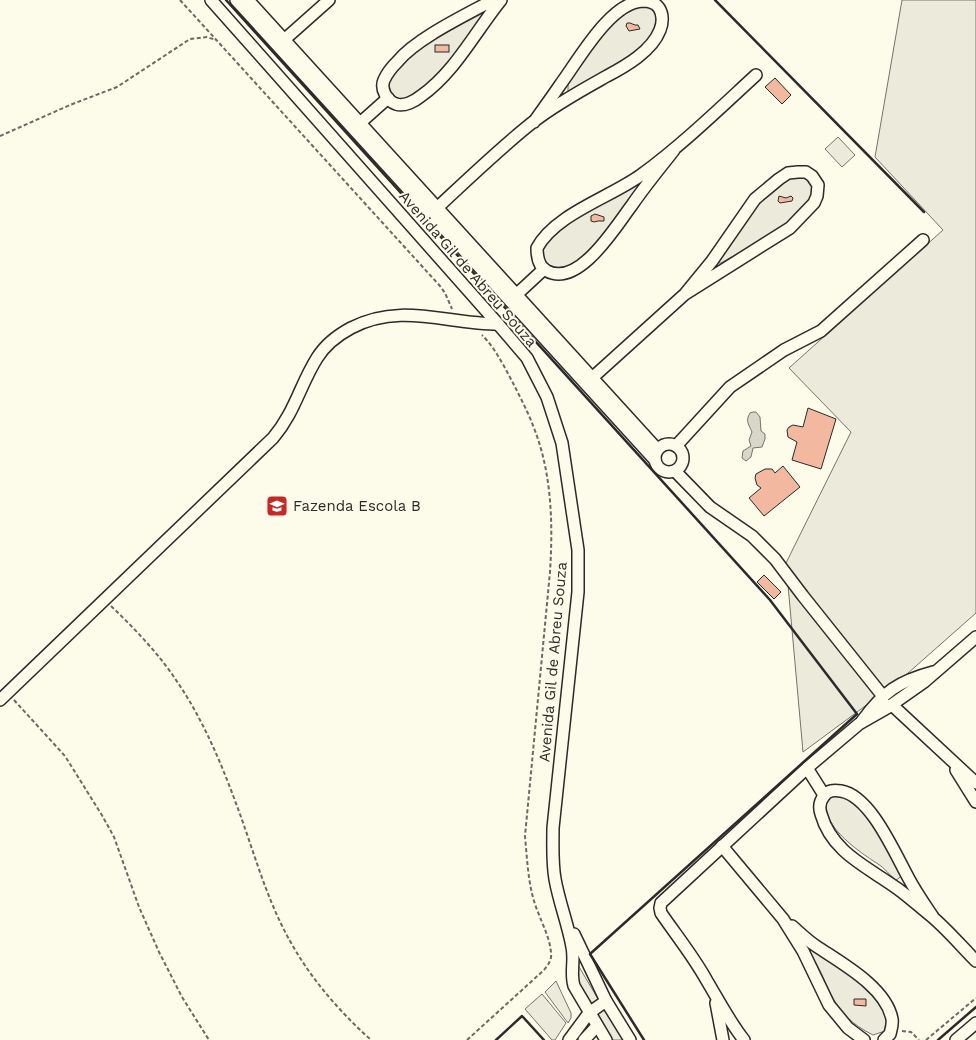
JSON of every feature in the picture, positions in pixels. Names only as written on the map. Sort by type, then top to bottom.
[{"type":"street","name":"Avenida Gil de Abreu Souza","points":[[211,0],[527,358],[547,397],[562,443],[578,550],[578,592],[553,828],[552,856],[555,878],[573,954],[573,982],[587,1015],[606,1040]]},
{"type":"street","points":[[236,0],[656,455]]},
{"type":"street","points":[[248,0],[592,378],[656,455],[656,464],[666,472],[678,468],[683,458],[680,449],[668,444],[656,455]]},
{"type":"street","points":[[284,40],[329,0]]},
{"type":"street","points":[[493,0],[485,11],[450,70],[420,98],[403,104],[396,104],[384,94],[384,80],[398,60],[416,44],[485,11],[501,0]]},
{"type":"street","points":[[437,208],[534,122],[619,70],[643,52],[654,41],[662,24],[662,16],[658,6],[652,2],[638,1],[628,5],[606,22],[592,38],[534,122]]},
{"type":"street","points":[[643,181],[570,217],[548,233],[537,248],[538,260],[544,269],[553,274],[572,271],[600,249],[643,181],[756,75]]},
{"type":"street","points":[[560,85],[572,97]]},
{"type":"street","points":[[360,123],[388,98]]},
{"type":"street","points":[[592,378],[685,294],[712,262],[755,199],[788,174],[806,172],[816,180],[818,190],[814,203],[790,228],[685,294]]},
{"type":"street","points":[[676,446],[730,388],[784,350],[821,331],[923,240]]},
{"type":"street","points":[[712,262],[719,272]]},
{"type":"street","points":[[516,295],[544,269]]},
{"type":"street","points":[[4,697],[273,438],[289,416],[312,366],[319,355],[334,339],[366,322],[393,315],[437,317],[481,324],[498,324]]},
{"type":"street","points":[[678,468],[709,497],[733,515],[734,522],[761,544],[775,559],[882,695]]},
{"type":"street","points":[[744,1040],[732,1025],[707,980],[661,913],[660,908],[665,898],[807,768],[859,724],[892,705],[924,682],[976,637]]},
{"type":"street","points":[[859,724],[882,695],[921,675],[937,671]]},
{"type":"street","points":[[882,695],[892,695],[894,699],[892,705]]},
{"type":"street","points":[[892,705],[976,783]]},
{"type":"street","points":[[948,758],[976,802]]},
{"type":"street","points":[[807,768],[824,795]]},
{"type":"street","points":[[933,918],[909,879],[880,825],[854,796],[835,790],[824,795],[819,807],[822,819],[842,850],[861,866],[897,889],[933,918],[976,961]]},
{"type":"street","points":[[722,846],[783,919],[803,952],[829,1005],[848,1028],[864,1040]]},
{"type":"street","points":[[897,889],[909,879]]},
{"type":"street","name":"Avenida Gil de Abreu Souza","points":[[564,912],[606,1001],[630,1040]]},
{"type":"street","points":[[783,919],[813,944],[856,973],[885,1002],[893,1024],[890,1034],[884,1040]]},
{"type":"street","points":[[803,952],[813,944]]},
{"type":"street","points":[[715,996],[722,1035]]},
{"type":"street","points":[[564,1040],[578,1022],[606,1001]]},
{"type":"street","points":[[569,1040],[587,1015]]},
{"type":"street","points":[[956,1040],[976,1023]]},
{"type":"street","points":[[722,1035],[732,1025]]},
{"type":"street","points":[[584,1040],[597,1026]]},
{"type":"path","points":[[180,0],[440,286],[449,300],[455,316],[460,320]]},
{"type":"path","points":[[0,136],[70,105],[118,87],[190,39],[207,37],[216,40]]},
{"type":"path","points":[[467,1040],[544,970],[552,956],[532,891],[525,836],[550,572],[552,524],[549,491],[541,453],[530,417],[503,363],[484,337],[478,332]]},
{"type":"path","points":[[105,600],[154,651],[177,682],[218,758],[275,912],[287,936],[318,984],[371,1040]]},
{"type":"path","points":[[4,697],[65,756],[103,817],[114,836],[128,880],[159,952],[182,997],[209,1040]]},
{"type":"path","points":[[926,1040],[976,998]]},
{"type":"path","points":[[901,1032],[911,1032],[919,1040]]},
{"type":"shaded area","points":[[902,0],[976,0],[976,613],[899,681],[803,752],[786,563],[851,432],[789,368],[943,230],[875,157]]},
{"type":"shaded area","points":[[639,6],[650,8],[654,11],[656,17],[654,28],[648,40],[624,61],[595,79],[568,91],[568,84],[606,29],[616,20]]},
{"type":"shaded area","points":[[482,11],[484,13],[482,18],[468,39],[450,64],[430,85],[406,99],[399,99],[391,94],[388,80],[418,47]]},
{"type":"shaded area","points":[[838,137],[855,155],[842,167],[825,149]]},
{"type":"shaded area","points":[[796,176],[805,176],[813,188],[810,201],[799,214],[765,238],[719,263],[718,260],[758,202],[782,183]]},
{"type":"shaded area","points":[[641,180],[639,187],[603,236],[580,261],[568,269],[558,272],[551,270],[543,260],[541,253],[545,244],[554,234],[601,202]]},
{"type":"shaded area","points":[[756,412],[760,417],[761,431],[765,434],[765,439],[762,447],[753,448],[751,457],[746,461],[742,458],[743,451],[751,446],[749,440],[752,432],[748,421],[750,413]]},
{"type":"shaded area","points":[[830,794],[843,794],[876,823],[901,876],[898,879],[896,880],[883,867],[850,843],[832,825],[826,804]]},
{"type":"shaded area","points":[[811,948],[848,972],[874,995],[887,1019],[885,1031],[873,1035],[848,1018],[834,999],[810,953]]},
{"type":"shaded area","points":[[578,965],[598,999],[593,1004],[589,1002],[577,980]]},
{"type":"shaded area","points":[[556,981],[571,1013],[568,1023],[545,992]]},
{"type":"shaded area","points":[[542,994],[566,1023],[555,1040],[552,1040],[525,1009]]},
{"type":"shaded area","points":[[604,1009],[624,1040],[613,1040],[599,1017],[598,1013]]},
{"type":"building","points":[[627,23],[638,25],[640,29],[629,31],[626,26]]},
{"type":"building","points":[[435,45],[449,45],[449,52],[435,52]]},
{"type":"building","points":[[775,78],[791,95],[782,104],[765,87]]},
{"type":"building","points":[[779,196],[786,198],[791,196],[793,198],[792,201],[780,203],[778,201]]},
{"type":"building","points":[[595,214],[604,217],[604,221],[591,221],[591,216]]},
{"type":"building","points":[[808,408],[836,419],[821,469],[792,460],[797,442],[788,437],[787,430],[793,425],[803,427]]},
{"type":"building","points":[[783,466],[800,487],[764,516],[749,498],[761,488],[757,485],[756,474],[765,469],[772,469],[775,473]]},
{"type":"building","points":[[764,575],[781,592],[774,599],[757,582]]},
{"type":"building","points":[[854,999],[866,999],[866,1006],[854,1005]]},
{"type":"wall","points":[[226,0],[770,600],[857,714],[590,954],[644,1040]]},
{"type":"wall","points":[[715,0],[924,212]]},
{"type":"wall","points":[[938,1040],[976,1007]]},
{"type":"wall","points":[[496,1040],[522,1016],[544,1040]]},
{"type":"place","name":"Fazenda Escola B","points":[[277,506]]}]
